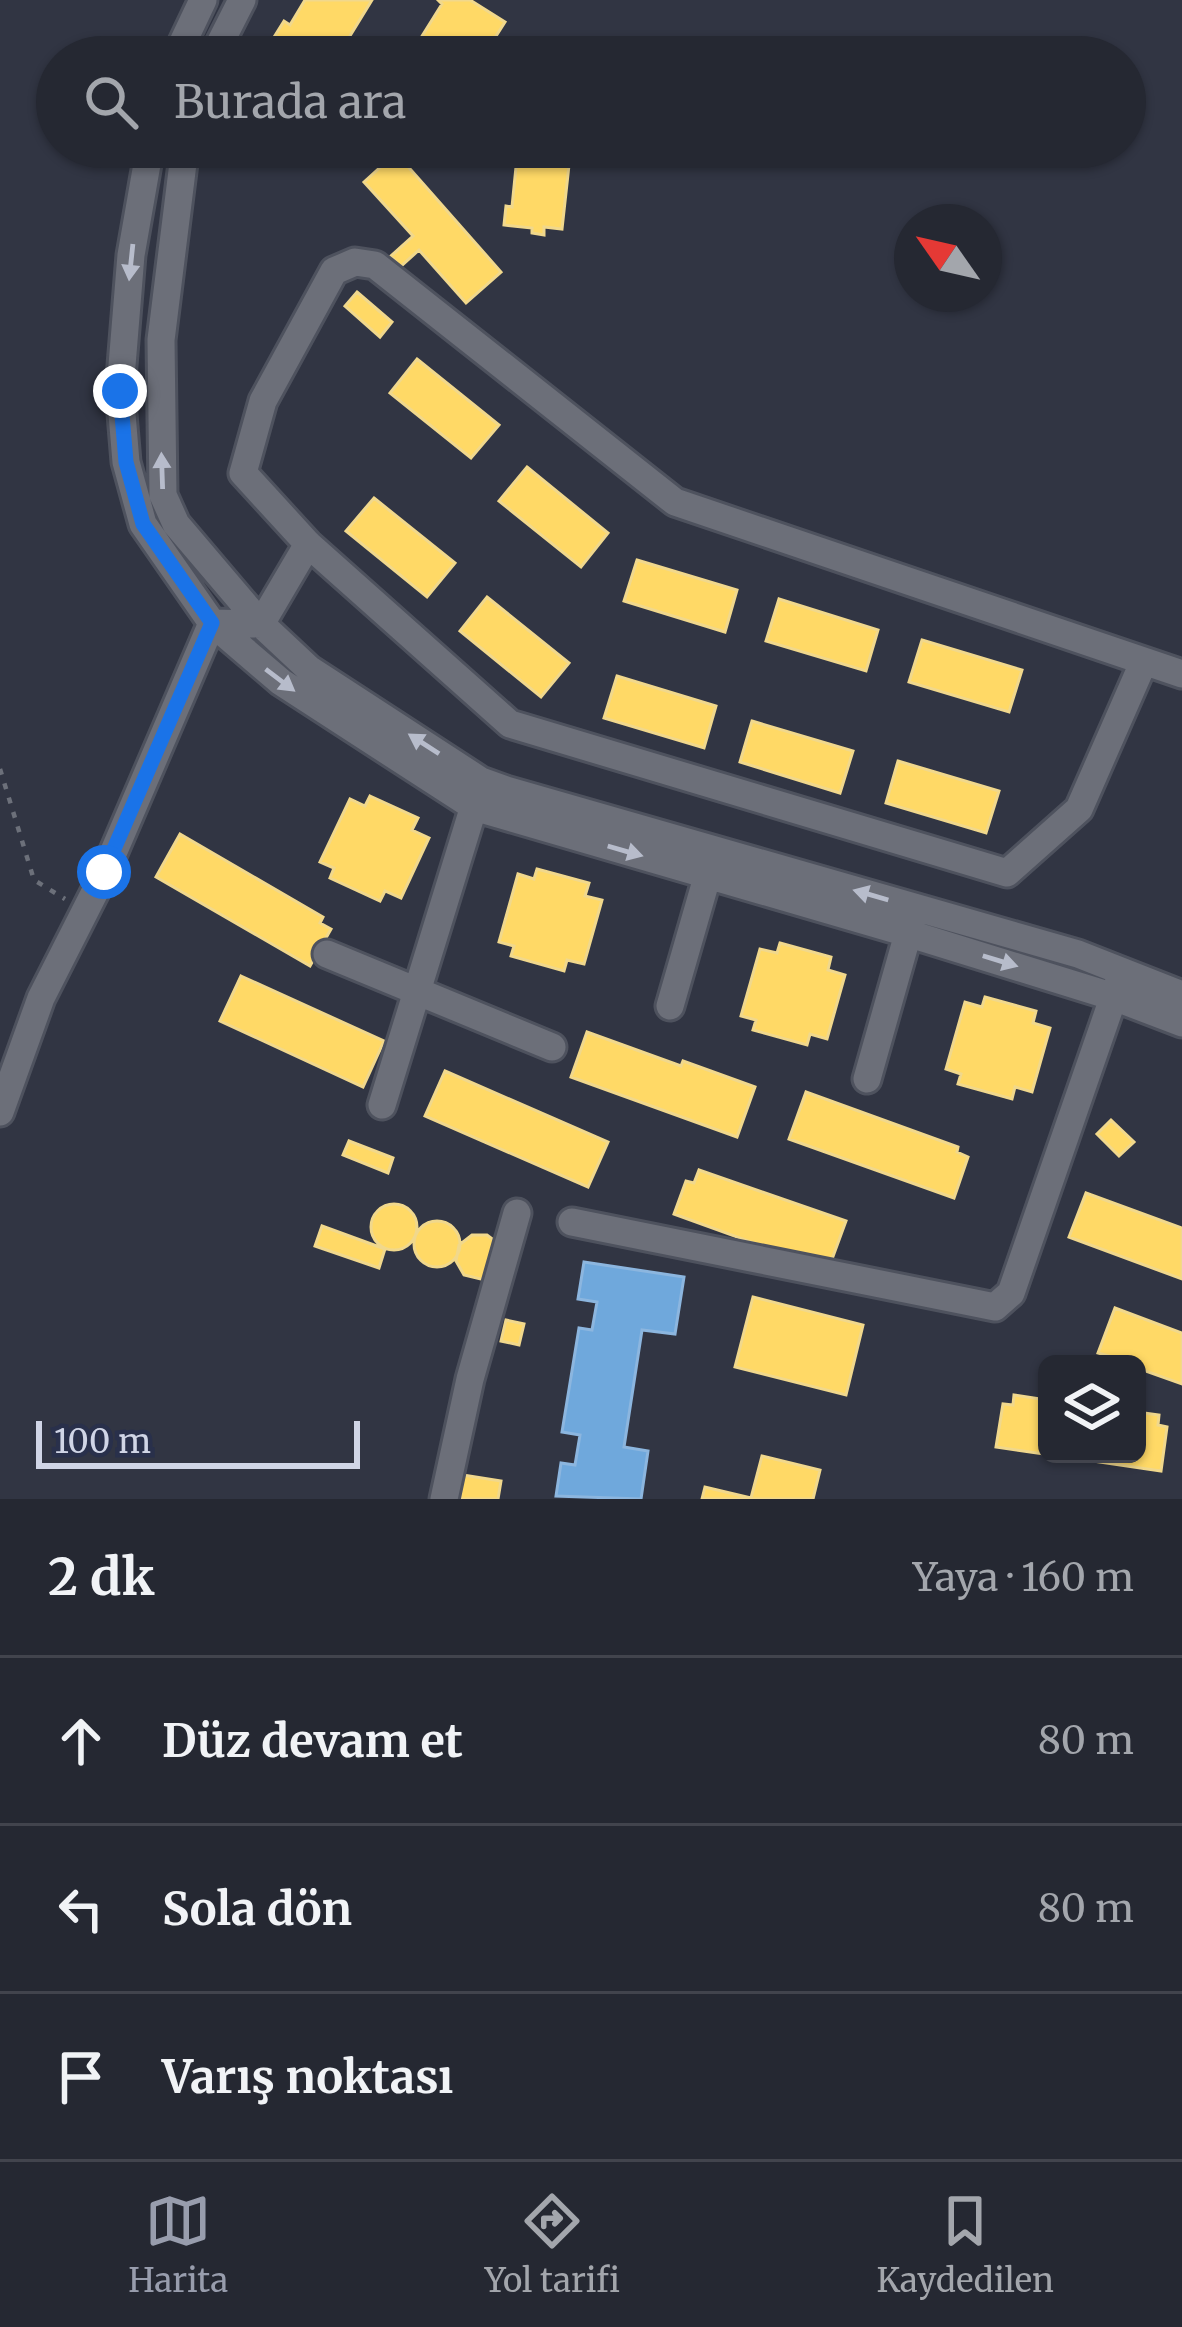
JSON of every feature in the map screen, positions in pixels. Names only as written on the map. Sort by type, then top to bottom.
[{"type":"street","points":[[186,36],[203,0]]},
{"type":"street","points":[[224,36],[242,0]]},
{"type":"street","points":[[146,168],[130,255],[120,391],[126,462],[143,524],[212,623],[280,682],[478,794],[1118,984],[1182,995]]},
{"type":"street","points":[[182,168],[161,340],[163,495],[176,524],[260,624],[309,668],[478,794]]},
{"type":"street","points":[[1144,661],[1078,809],[1007,873],[510,724],[308,544],[243,473],[262,401],[334,271],[355,262],[375,265],[675,502],[1144,661],[1182,674]]},
{"type":"street","points":[[260,624],[308,544]]},
{"type":"street","points":[[212,623],[260,624]]},
{"type":"street","points":[[0,1112],[40,998],[85,911],[212,623]]},
{"type":"street","points":[[382,1105],[478,794]]},
{"type":"street","points":[[670,1006],[711,862]]},
{"type":"street","points":[[867,1079],[912,920]]},
{"type":"street","points":[[326,955],[552,1047]]},
{"type":"street","points":[[1118,984],[1182,1022]]},
{"type":"street","points":[[572,1222],[995,1306],[1010,1293],[1118,984]]},
{"type":"street","points":[[444,1499],[470,1379],[518,1214]]},
{"type":"path","points":[[0,770],[34,880],[85,911]]},
{"type":"building: Konut","points":[[305,0],[372,0],[350,36],[275,36],[284,21],[290,25]]},
{"type":"building: Konut","points":[[438,0],[470,0],[505,22],[496,36],[422,36],[442,4]]},
{"type":"building: Konut","points":[[379,168],[409,168],[501,272],[466,303],[419,250],[400,267],[391,256],[413,236],[364,182]]},
{"type":"building: Konut","points":[[516,168],[569,168],[562,229],[544,227],[544,235],[532,233],[532,228],[504,225],[506,206],[512,207]]},
{"type":"building: Konut","points":[[357,292],[392,322],[380,337],[345,306]]},
{"type":"building: Konut","points":[[417,359],[499,425],[471,458],[390,393]]},
{"type":"building: Konut","points":[[527,467],[608,533],[581,567],[499,501]]},
{"type":"building: Konut","points":[[374,498],[455,563],[427,597],[346,531]]},
{"type":"building: Konut","points":[[637,560],[737,590],[725,632],[624,601]]},
{"type":"building: Konut","points":[[487,597],[569,663],[541,697],[460,631]]},
{"type":"building: Konut","points":[[779,599],[878,630],[866,671],[766,641]]},
{"type":"building: Konut","points":[[922,640],[1022,670],[1009,712],[909,682]]},
{"type":"building: Konut","points":[[617,676],[716,706],[704,748],[604,718]]},
{"type":"building: Konut","points":[[752,721],[853,751],[840,793],[740,762]]},
{"type":"building: Konut","points":[[898,761],[999,791],[986,833],[886,803]]},
{"type":"building: Konut","points":[[370,796],[418,818],[412,830],[429,838],[401,898],[385,891],[380,901],[330,878],[334,868],[320,862],[350,799],[365,806]]},
{"type":"building: Konut","points":[[180,834],[323,917],[320,923],[331,929],[310,966],[156,877]]},
{"type":"building: Konut","points":[[537,869],[589,883],[585,896],[602,900],[584,964],[567,960],[564,971],[511,956],[514,946],[499,942],[518,874],[534,879]]},
{"type":"building: Konut","points":[[780,943],[831,957],[828,970],[845,975],[827,1039],[810,1034],[807,1045],[753,1030],[756,1020],[741,1016],[760,949],[777,953]]},
{"type":"building: Konut","points":[[241,976],[384,1041],[363,1087],[220,1021]]},
{"type":"building: Konut","points":[[985,997],[1036,1011],[1033,1023],[1050,1028],[1032,1092],[1015,1087],[1012,1099],[958,1084],[961,1074],[946,1069],[965,1002],[982,1007]]},
{"type":"building: Konut","points":[[587,1032],[755,1087],[737,1137],[571,1077]]},
{"type":"building: Konut","points":[[445,1071],[608,1142],[588,1187],[425,1116]]},
{"type":"building: Konut","points":[[806,1092],[958,1147],[957,1152],[968,1157],[954,1198],[789,1139]]},
{"type":"building: Konut","points":[[1111,1120],[1134,1142],[1119,1156],[1097,1134]]},
{"type":"building: Konut","points":[[349,1141],[393,1158],[388,1173],[343,1155]]},
{"type":"building: Konut","points":[[699,1170],[846,1221],[828,1270],[674,1214],[686,1181],[694,1183]]},
{"type":"building: Konut","points":[[1086,1193],[1182,1228],[1182,1279],[1069,1237]]},
{"type":"building: Konut","points":[[394,1204],[410,1211],[417,1227],[410,1243],[394,1250],[378,1243],[371,1227],[378,1211]]},
{"type":"building: Konut","points":[[437,1221],[453,1228],[460,1244],[453,1260],[437,1267],[421,1260],[414,1244],[421,1228]]},
{"type":"building: Konut","points":[[322,1226],[385,1249],[379,1268],[315,1246]]},
{"type":"building: Konut","points":[[472,1235],[487,1235],[499,1244],[485,1280],[464,1275],[456,1261],[459,1245]]},
{"type":"building: Konut","points":[[753,1297],[863,1325],[846,1395],[735,1367]]},
{"type":"building: Konut","points":[[1115,1308],[1182,1333],[1182,1384],[1146,1371],[1146,1355],[1098,1353]]},
{"type":"building: Konut","points":[[506,1320],[524,1324],[519,1345],[501,1341]]},
{"type":"building: Konut","points":[[1014,1395],[1038,1399],[1038,1453],[996,1447],[1003,1404],[1013,1405]]},
{"type":"building: Konut","points":[[1146,1413],[1159,1415],[1158,1425],[1167,1427],[1161,1471],[1106,1463],[1146,1463]]},
{"type":"building: Konut","points":[[762,1456],[820,1470],[813,1499],[702,1499],[705,1487],[751,1498]]},
{"type":"building: Konut","points":[[463,1475],[501,1481],[498,1499],[460,1499]]},
{"type":"building: Okul","points":[[584,1262],[684,1277],[675,1334],[642,1330],[624,1447],[648,1451],[641,1499],[556,1496],[561,1463],[575,1465],[580,1435],[562,1432],[579,1328],[592,1330],[597,1302],[578,1299]]},
{"type":"route","points":[[104,872],[212,623],[143,524],[126,462],[120,391]]}]
